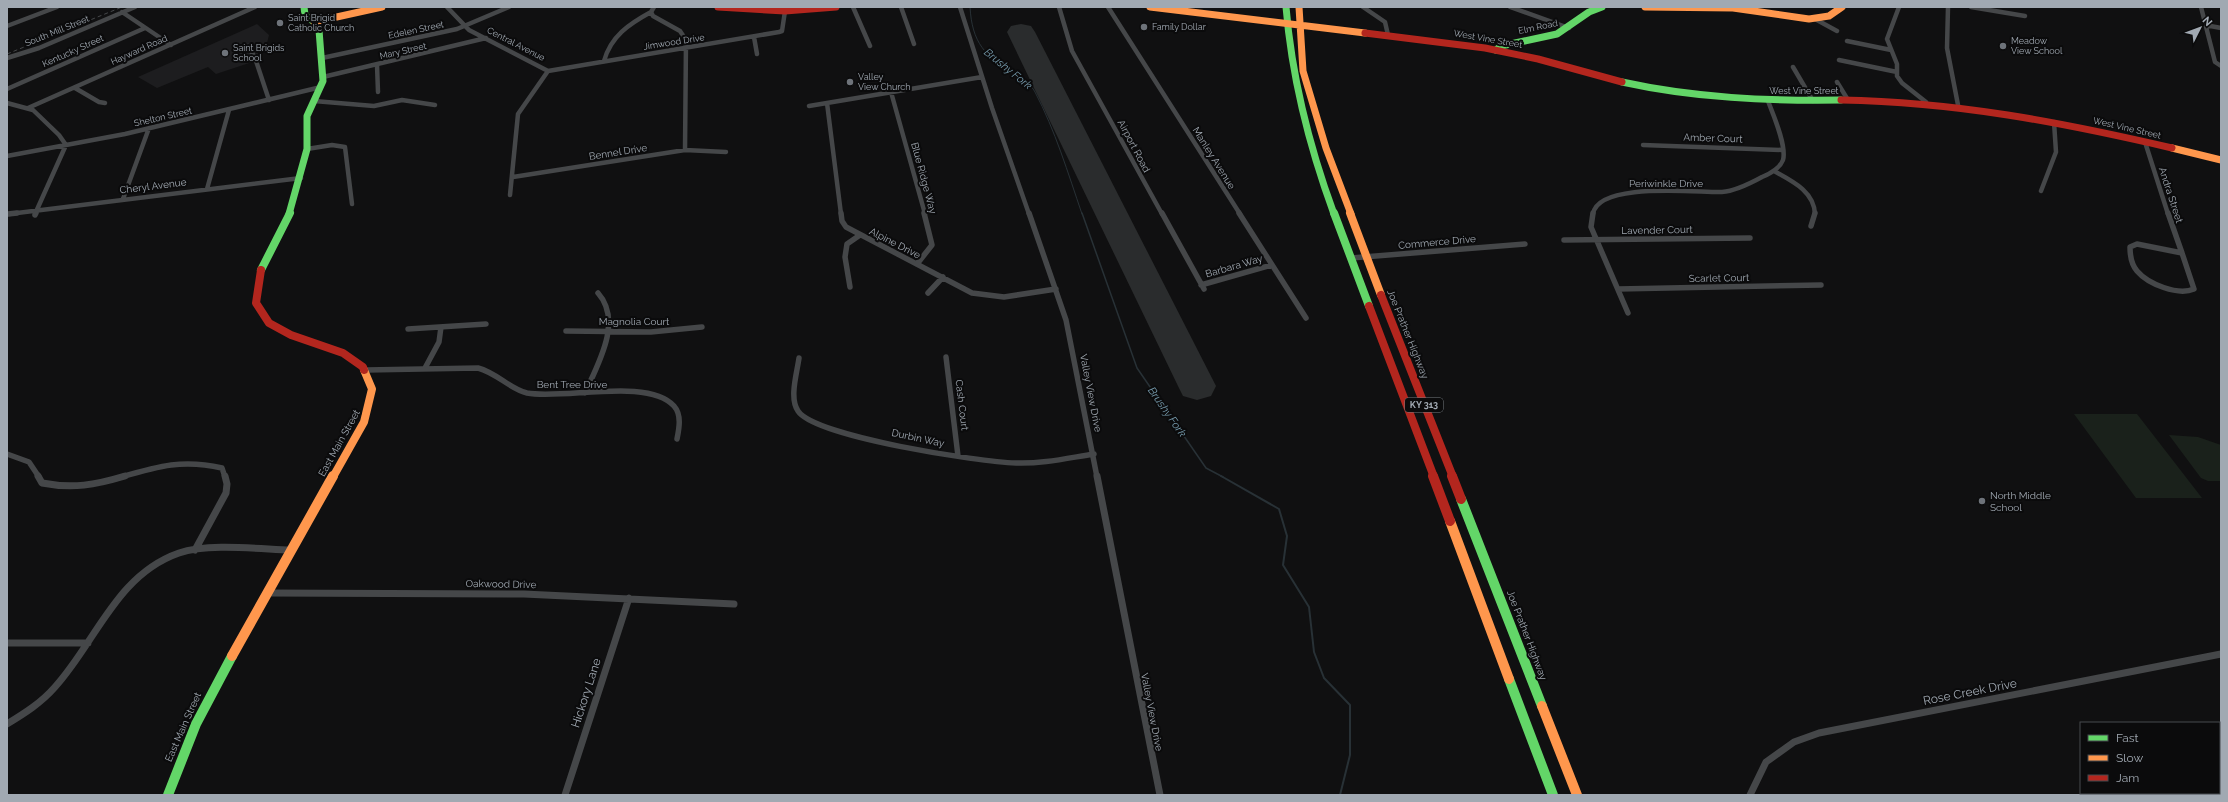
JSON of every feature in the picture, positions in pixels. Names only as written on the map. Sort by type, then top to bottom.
[{"type":"main road","name":"East Main Street","points":[[168,795],[180,757],[196,720],[369,410],[373,388],[366,370],[360,362],[344,353],[282,332],[266,321],[257,308],[254,292],[259,273],[287,221],[301,178],[307,149],[307,116],[321,87],[323,77],[319,30],[314,22],[305,15],[304,7]]},
{"type":"main road","points":[[314,22],[382,7]]},
{"type":"main road","points":[[718,7],[785,10],[831,7]]},
{"type":"main road","name":"West Vine Street","points":[[1150,7],[1388,35],[1496,50],[1661,91],[1707,98],[1768,101],[1848,100],[1926,102],[1958,105],[2054,122],[2221,160]]},
{"type":"main road","name":"KY 313","points":[[1286,7],[1286,23],[1292,80],[1304,128],[1351,258],[1553,795]]},
{"type":"main road","name":"Joe Prather Highway","points":[[1299,7],[1301,57],[1306,85],[1326,148],[1366,257],[1577,795]]},
{"type":"main road","name":"Elm Road","points":[[1496,50],[1501,46],[1515,42],[1557,34],[1569,28],[1589,12],[1602,7]]},
{"type":"main road","points":[[1645,7],[1733,8],[1790,17],[1815,19],[1830,16],[1842,7]]},
{"type":"street","points":[[7,26],[57,7]]},
{"type":"street","name":"South Mill Street","points":[[7,58],[39,48],[135,7]]},
{"type":"street","name":"Hayward Road","points":[[28,108],[255,7]]},
{"type":"street","name":"Central Avenue","points":[[447,7],[465,27],[548,71],[518,114],[510,195]]},
{"type":"street","name":"Edelen Street","points":[[322,58],[465,27],[509,7]]},
{"type":"street","points":[[604,61],[608,48],[617,34],[651,12],[654,7]]},
{"type":"street","points":[[853,7],[870,46]]},
{"type":"street","points":[[901,7],[914,44]]},
{"type":"street","name":"Valley View Drive","points":[[960,7],[982,77],[1056,289],[1070,337],[1160,795]]},
{"type":"street","name":"Airport Road","points":[[1059,7],[1072,51],[1202,287]]},
{"type":"street","name":"Manley Avenue","points":[[1108,7],[1306,318]]},
{"type":"street","points":[[1363,7],[1385,22],[1388,35]]},
{"type":"street","points":[[1510,7],[1519,8],[1569,28]]},
{"type":"street","points":[[1899,7],[1888,39],[1897,64],[1897,72],[1902,83],[1926,102]]},
{"type":"street","points":[[1948,7],[1947,48],[1958,105]]},
{"type":"street","points":[[1971,7],[2025,16]]},
{"type":"street","points":[[2201,7],[2215,62],[2220,65]]},
{"type":"street","name":"Jimwood Drive","points":[[548,71],[782,31],[785,10]]},
{"type":"street","points":[[122,12],[170,45]]},
{"type":"street","points":[[651,12],[656,18],[683,34],[687,48],[685,150]]},
{"type":"street","points":[[1815,19],[1837,31]]},
{"type":"street","points":[[2206,26],[2221,28]]},
{"type":"street","name":"Kentucky Street","points":[[7,89],[145,28]]},
{"type":"street","points":[[754,37],[757,54]]},
{"type":"street","name":"Mary Street","points":[[323,77],[486,38]]},
{"type":"street","points":[[1847,41],[1891,50]]},
{"type":"street","points":[[248,46],[260,72],[269,100]]},
{"type":"street","points":[[1839,60],[1897,72]]},
{"type":"street","points":[[377,65],[378,92]]},
{"type":"street","points":[[1793,66],[1813,101]]},
{"type":"street","points":[[809,106],[982,77]]},
{"type":"street","points":[[1837,82],[1848,100]]},
{"type":"street","name":"Shelton Street","points":[[7,156],[66,147],[229,110],[321,87]]},
{"type":"street","points":[[75,88],[99,102],[105,103]]},
{"type":"street","name":"Blue Ridge Way","points":[[891,92],[931,237],[932,245],[917,264]]},
{"type":"street","points":[[314,101],[374,106],[402,100],[435,105]]},
{"type":"street","points":[[1768,101],[1782,150],[1782,163],[1774,171],[1803,188],[1813,198],[1815,205],[1814,217],[1811,226]]},
{"type":"street","points":[[7,103],[28,108],[59,135],[66,147],[36,215]]},
{"type":"street","name":"Alpine Drive","points":[[827,103],[842,220],[846,227],[972,293],[991,298],[1008,298],[1056,289]]},
{"type":"street","points":[[206,189],[229,110]]},
{"type":"street","points":[[2041,191],[2056,152],[2054,122]]},
{"type":"street","points":[[123,199],[149,128]]},
{"type":"street","name":"Andra Street","points":[[2145,142],[2163,201],[2194,285],[2194,289],[2186,292],[2154,285],[2142,277],[2133,264],[2130,247],[2137,244],[2182,253]]},
{"type":"street","points":[[307,149],[332,145],[345,146],[352,204]]},
{"type":"street","name":"Amber Court","points":[[1643,145],[1782,150]]},
{"type":"street","name":"Bennel Drive","points":[[512,177],[685,150],[726,152]]},
{"type":"street","name":"Periwinkle Drive","points":[[1628,313],[1591,223],[1594,212],[1604,202],[1619,194],[1647,190],[1724,192],[1736,189],[1774,171]]},
{"type":"street","name":"Cheryl Avenue","points":[[8,214],[301,178]]},
{"type":"street","points":[[850,287],[846,257],[847,244],[860,235]]},
{"type":"street","name":"Lavender Court","points":[[1564,240],[1750,238]]},
{"type":"street","name":"Commerce Drive","points":[[1351,258],[1525,244]]},
{"type":"street","name":"Barbara Way","points":[[1202,287],[1272,265]]},
{"type":"street","points":[[928,293],[943,277]]},
{"type":"street","name":"Scarlet Court","points":[[1618,289],[1821,285]]},
{"type":"street","points":[[585,393],[609,330],[608,309],[604,296],[598,293]]},
{"type":"street","points":[[408,329],[441,327],[454,324],[486,324]]},
{"type":"street","points":[[426,368],[440,342],[441,327]]},
{"type":"street","name":"Magnolia Court","points":[[566,331],[609,330],[648,332],[690,330],[702,327]]},
{"type":"street","name":"Cash Court","points":[[946,357],[958,456]]},
{"type":"street","name":"Durbin Way","points":[[800,358],[794,403],[796,408],[804,419],[832,429],[958,456],[1016,463],[1094,454]]},
{"type":"street","name":"Bent Tree Drive","points":[[366,370],[468,367],[486,370],[500,376],[514,388],[527,393],[649,393],[665,398],[674,406],[679,415],[677,439]]},
{"type":"street","points":[[7,454],[29,462],[42,483],[61,488],[91,485],[165,466],[210,464],[222,468],[227,484],[226,493],[195,550]]},
{"type":"street","points":[[7,724],[33,709],[53,692],[127,588],[144,571],[178,553],[195,550],[291,550]]},
{"type":"street","name":"Oakwood Drive","points":[[267,593],[410,592],[629,598],[734,604]]},
{"type":"street","name":"Hickory Lane","points":[[566,795],[629,598]]},
{"type":"street","points":[[8,643],[88,643]]},
{"type":"street","name":"Rose Creek Drive","points":[[1750,795],[1766,762],[1794,742],[1819,733],[2221,654]]},
{"type":"shaded area","name":"Saint Brigids School","points":[[257,24],[269,35],[267,43],[255,48],[261,59],[216,74],[208,67],[157,88],[138,77]]},
{"type":"shaded area","points":[[2074,414],[2137,414],[2202,498],[2136,498]]},
{"type":"shaded area","points":[[2169,435],[2198,437],[2221,445],[2221,481],[2208,481],[2201,478]]},
{"type":"waterway","name":"Brushy Fork","points":[[970,7],[974,30],[982,47],[995,61],[1023,79],[1035,92],[1055,136],[1082,214]]},
{"type":"waterway","name":"Brushy Fork","points":[[1082,213],[1137,368],[1206,468],[1223,477]]},
{"type":"waterway","name":"Brushy Fork","points":[[1221,476],[1279,509],[1287,536],[1283,565],[1309,607],[1314,652],[1324,678],[1350,705],[1350,755],[1340,795]]},
{"type":"runway","points":[[1021,32],[1197,386]]},
{"type":"railway","points":[[7,54],[122,7]]},
{"type":"traffic: fast","points":[[261,270],[287,221],[296,194],[307,149],[307,116],[323,81],[319,30],[314,22],[305,15],[304,7]]},
{"type":"traffic: fast","points":[[1286,7],[1289,47],[1295,85],[1304,123],[1315,160],[1369,306]]},
{"type":"traffic: fast","points":[[1496,50],[1501,46],[1557,34],[1589,12],[1602,7]]},
{"type":"traffic: fast","points":[[1622,82],[1677,93],[1704,96],[1786,100],[1841,100]]},
{"type":"traffic: fast","points":[[1461,499],[1542,706]]},
{"type":"traffic: fast","points":[[168,795],[196,724],[232,656]]},
{"type":"traffic: fast","points":[[1509,679],[1553,795]]},
{"type":"traffic: slow","points":[[314,22],[382,7]]},
{"type":"traffic: slow","points":[[1150,7],[1365,33]]},
{"type":"traffic: slow","points":[[1299,7],[1303,71],[1326,148],[1381,295]]},
{"type":"traffic: slow","points":[[1645,7],[1733,8],[1809,19],[1829,16],[1842,7]]},
{"type":"traffic: slow","points":[[2172,148],[2221,160]]},
{"type":"traffic: slow","points":[[232,656],[364,422],[372,389],[364,370]]},
{"type":"traffic: slow","points":[[1450,521],[1509,679]]},
{"type":"traffic: slow","points":[[1542,706],[1577,795]]},
{"type":"traffic: jam","points":[[718,7],[785,11],[836,7]]},
{"type":"traffic: jam","points":[[1365,33],[1485,48],[1538,59],[1622,82]]},
{"type":"traffic: jam","points":[[1841,100],[1926,103],[1968,108],[2089,129],[2172,148]]},
{"type":"traffic: jam","points":[[261,270],[256,303],[269,323],[291,335],[343,353],[363,367],[364,370]]},
{"type":"traffic: jam","points":[[1381,295],[1461,499]]},
{"type":"traffic: jam","points":[[1369,306],[1450,521]]},
{"type":"place","name":"Saint Brigid Catholic Church","points":[[280,23]]},
{"type":"place","name":"Family Dollar","points":[[1144,27]]},
{"type":"place","name":"Meadow View School","points":[[2003,46]]},
{"type":"place","name":"Saint Brigids School","points":[[225,53]]},
{"type":"place","name":"Valley View Church","points":[[850,82]]},
{"type":"place","name":"North Middle School","points":[[1982,501]]}]
